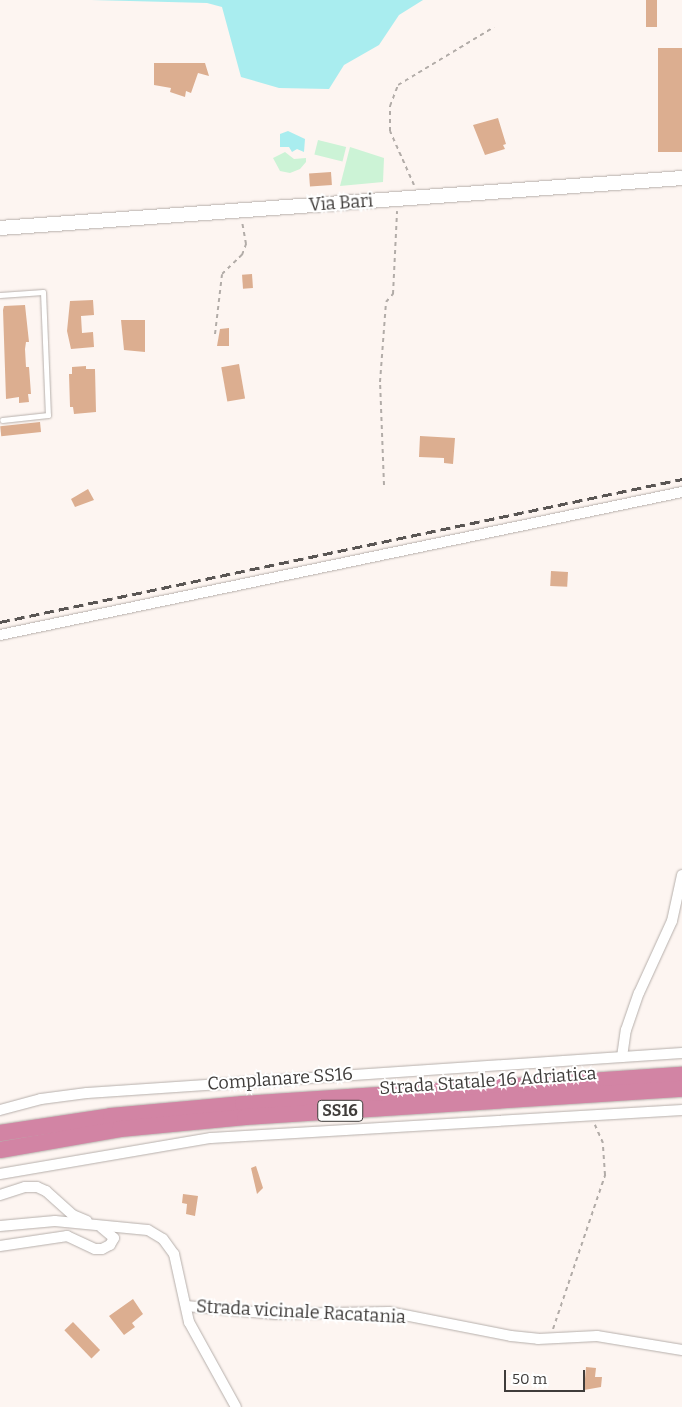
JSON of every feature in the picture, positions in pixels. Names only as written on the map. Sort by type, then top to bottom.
[{"type":"highway","name":"Strada Statale 16 Adriatica","points":[[0,1133],[111,1116],[243,1104],[682,1075]]},
{"type":"highway","name":"Strada Statale 16 Adriatica","points":[[0,1150],[120,1129],[245,1117],[682,1089]]},
{"type":"main road","name":"Via Bari","points":[[0,228],[682,178]]},
{"type":"street","points":[[0,635],[682,492]]},
{"type":"street","points":[[622,1057],[626,1030],[639,993],[672,921],[682,875]]},
{"type":"street","name":"Complanare SS16","points":[[0,1110],[41,1098],[87,1093],[682,1053]]},
{"type":"street","points":[[0,1174],[211,1138],[682,1110]]},
{"type":"street","points":[[0,1195],[25,1187],[36,1187],[46,1191],[73,1215],[100,1226],[114,1238],[110,1244],[102,1249],[95,1249],[67,1236],[0,1246]]},
{"type":"street","points":[[0,1226],[55,1220],[148,1230],[163,1239],[174,1254],[188,1322],[236,1407]]},
{"type":"street","name":"Strada vicinale Racatania","points":[[186,1306],[276,1314],[389,1312],[485,1332],[554,1339],[597,1336],[682,1350]]},
{"type":"lane","points":[[0,295],[43,292],[48,415],[2,420]]},
{"type":"path","points":[[414,197],[414,182],[392,138],[391,100],[402,82],[494,28]]},
{"type":"path","points":[[384,485],[380,382],[386,302],[392,294],[396,198]]},
{"type":"path","points":[[215,334],[222,274],[242,255],[246,244],[239,210]]},
{"type":"path","points":[[554,1339],[553,1323],[585,1239],[605,1175],[603,1143],[591,1115]]},
{"type":"green space","points":[[318,140],[346,147],[343,162],[314,155]]},
{"type":"green space","points":[[350,147],[384,158],[383,182],[340,186]]},
{"type":"green space","points":[[285,152],[294,159],[306,158],[306,162],[300,169],[290,173],[280,171],[273,158]]},
{"type":"water","points":[[91,0],[423,0],[399,15],[379,45],[344,65],[329,89],[279,88],[241,77],[222,7],[207,3]]},
{"type":"water","points":[[288,131],[305,139],[304,152],[297,149],[292,152],[289,147],[280,147],[280,134]]},
{"type":"building","points":[[646,0],[657,0],[657,27],[646,27]]},
{"type":"building","points":[[658,48],[682,48],[682,152],[658,152]]},
{"type":"building","points":[[154,63],[205,63],[209,76],[198,73],[191,93],[186,91],[185,97],[170,92],[171,88],[154,85]]},
{"type":"building","points":[[498,118],[506,144],[503,145],[505,149],[485,155],[473,125]]},
{"type":"building","points":[[331,172],[332,185],[310,187],[309,174]]},
{"type":"building","points":[[252,274],[253,288],[243,289],[242,275]]},
{"type":"building","points":[[93,300],[94,315],[81,316],[82,333],[93,332],[94,347],[71,349],[67,331],[70,301]]},
{"type":"building","points":[[25,305],[29,342],[26,342],[25,349],[26,367],[29,367],[31,394],[28,394],[29,402],[19,403],[19,397],[6,399],[3,310],[4,306]]},
{"type":"building","points":[[121,320],[145,320],[145,352],[124,350]]},
{"type":"building","points":[[229,328],[229,346],[217,346],[220,329]]},
{"type":"building","points":[[239,364],[245,398],[227,402],[221,367]]},
{"type":"building","points":[[86,366],[86,369],[95,369],[96,412],[74,414],[73,407],[70,407],[69,374],[72,374],[72,367]]},
{"type":"building","points":[[40,422],[41,432],[1,436],[0,426]]},
{"type":"building","points":[[420,436],[455,438],[453,464],[444,463],[444,458],[419,457]]},
{"type":"building","points":[[88,489],[94,500],[75,507],[71,499]]},
{"type":"building","points":[[551,571],[568,572],[567,587],[550,586]]},
{"type":"building","points":[[256,1166],[263,1188],[257,1194],[251,1168]]},
{"type":"building","points":[[183,1194],[198,1196],[195,1216],[186,1214],[187,1204],[182,1203]]},
{"type":"building","points":[[133,1299],[143,1314],[132,1323],[135,1327],[124,1335],[109,1316]]},
{"type":"building","points":[[73,1322],[100,1350],[91,1358],[64,1330]]},
{"type":"building","points":[[586,1367],[596,1368],[595,1377],[602,1377],[601,1387],[584,1390]]},
{"type":"railway","points":[[0,622],[682,479]]}]
